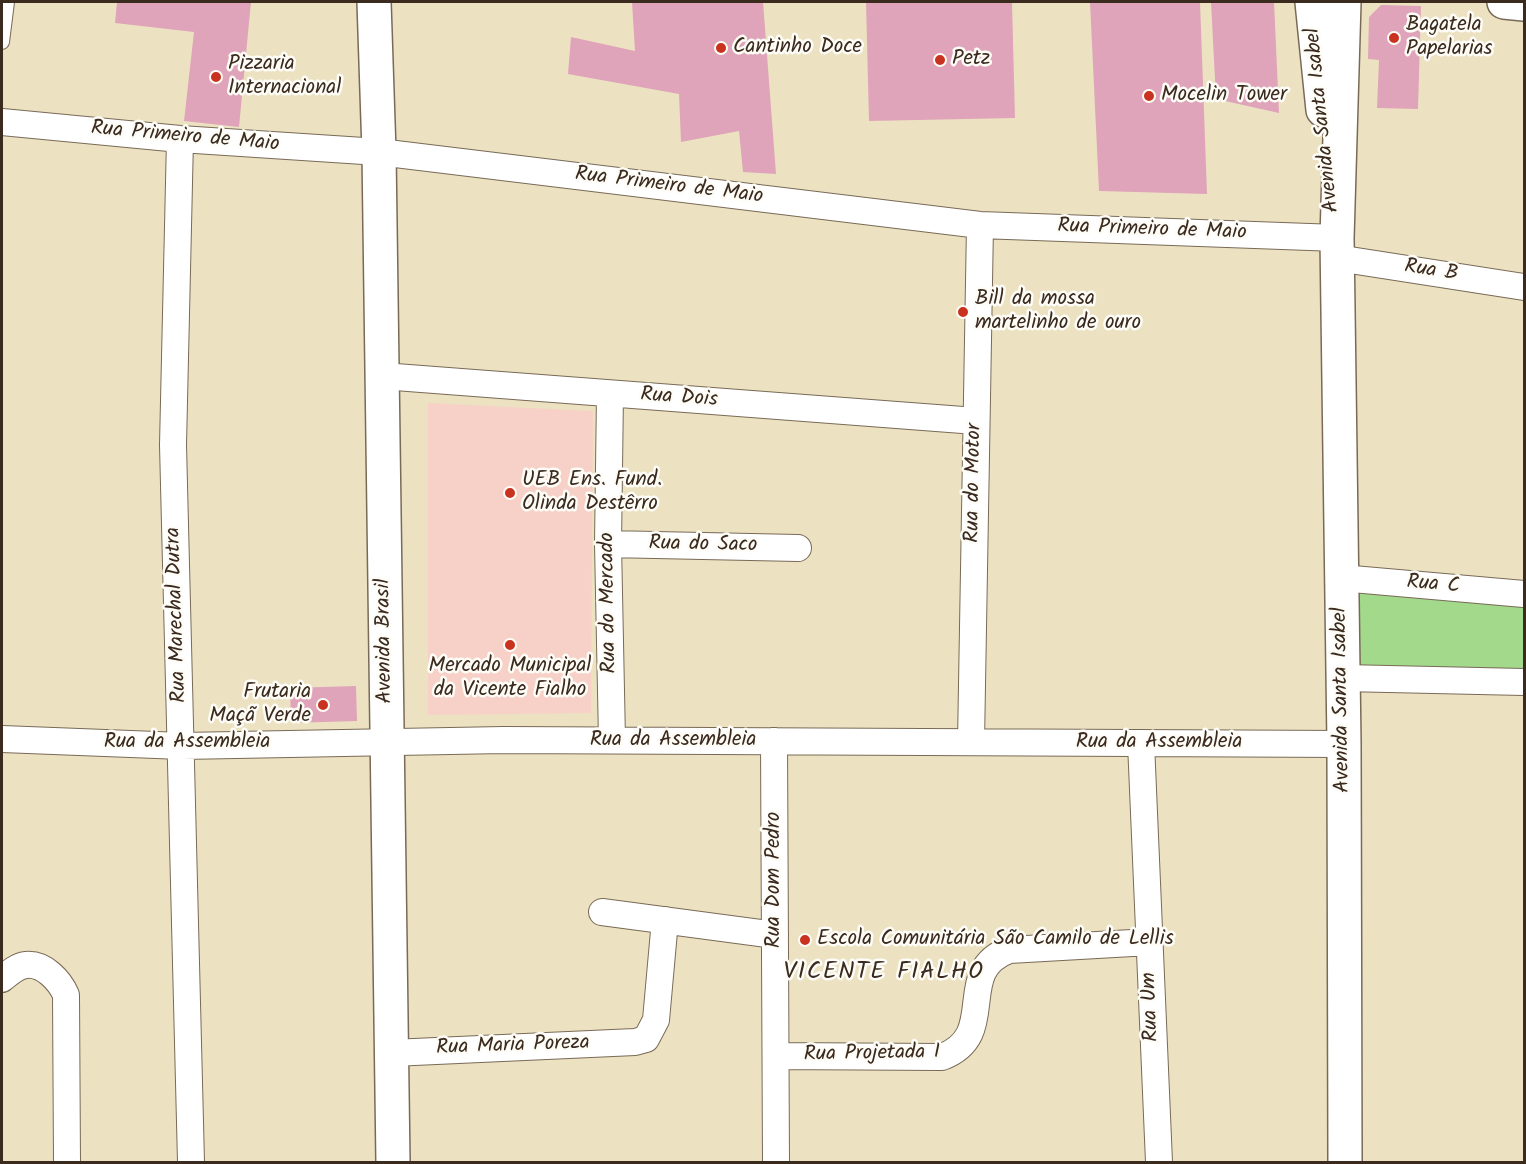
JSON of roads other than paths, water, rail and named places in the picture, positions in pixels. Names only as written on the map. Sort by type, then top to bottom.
[{"type":"street","name":"Avenida Brasil","points":[[374,2],[379,152],[393,1162]]},
{"type":"street","name":"Avenida Brasil","points":[[378,120],[389,2]]},
{"type":"street","name":"Avenida Santa Isabel","points":[[1312,2],[1337,248]]},
{"type":"street","name":"Avenida Santa Isabel","points":[[1344,2],[1337,248],[1344,744],[1345,1162]]},
{"type":"street","points":[[1504,2],[1524,4]]},
{"type":"street","name":"Rua Primeiro de Maio","points":[[2,122],[180,139],[379,152],[980,225],[1337,248]]},
{"type":"street","name":"Rua Marechal Dutra","points":[[180,139],[173,445],[191,1162]]},
{"type":"street","name":"Rua do Motor","points":[[970,742],[980,225]]},
{"type":"street","name":"Rua B","points":[[1337,248],[1524,287]]},
{"type":"street","name":"Rua Dois","points":[[382,376],[976,421]]},
{"type":"street","name":"Rua do Mercado","points":[[610,394],[608,544],[612,740]]},
{"type":"street","name":"Rua do Saco","points":[[608,544],[798,548]]},
{"type":"street","name":"Rua C","points":[[1341,578],[1524,594]]},
{"type":"street","points":[[1343,678],[1524,682]]},
{"type":"street","name":"Rua da Assembleia","points":[[2,739],[182,746],[387,741],[612,740],[1344,744]]},
{"type":"street","name":"Rua Dom Pedro","points":[[774,741],[776,1162]]},
{"type":"street","name":"Rua Um","points":[[1141,743],[1159,1162]]},
{"type":"street","points":[[603,912],[775,935]]},
{"type":"street","name":"Rua Maria Poreza","points":[[392,1053],[635,1042],[646,1039],[656,1020],[665,920]]},
{"type":"street","name":"Rua Projetada I","points":[[776,1056],[942,1057],[960,1048],[970,1036],[981,977],[985,965],[993,956],[1009,950],[1150,942]]},
{"type":"street","points":[[2,979],[15,969],[27,965],[34,966],[60,981],[66,995],[67,1162]]},
{"type":"lane","points":[[2,42],[7,2]]},
{"type":"place","name":"Bagatela Papelarias","points":[[1394,38]]},
{"type":"place","name":"Cantinho Doce","points":[[721,48]]},
{"type":"place","name":"Petz","points":[[940,60]]},
{"type":"place","name":"Pizzaria Internacional","points":[[216,77]]},
{"type":"place","name":"Mocelin Tower","points":[[1149,96]]},
{"type":"place","name":"Bill da mossa martelinho de ouro","points":[[963,312]]},
{"type":"place","name":"UEB Ens. Fund. Olinda Destêrro","points":[[510,493]]},
{"type":"place","name":"Mercado Municipal da Vicente Fialho","points":[[510,645]]},
{"type":"place","name":"Frutaria Maçã Verde","points":[[323,705]]},
{"type":"place","name":"Escola Comunitária São Camilo de Lellis","points":[[805,940]]},
{"type":"district","name":"VICENTE FIALHO","points":[[884,974]]}]
